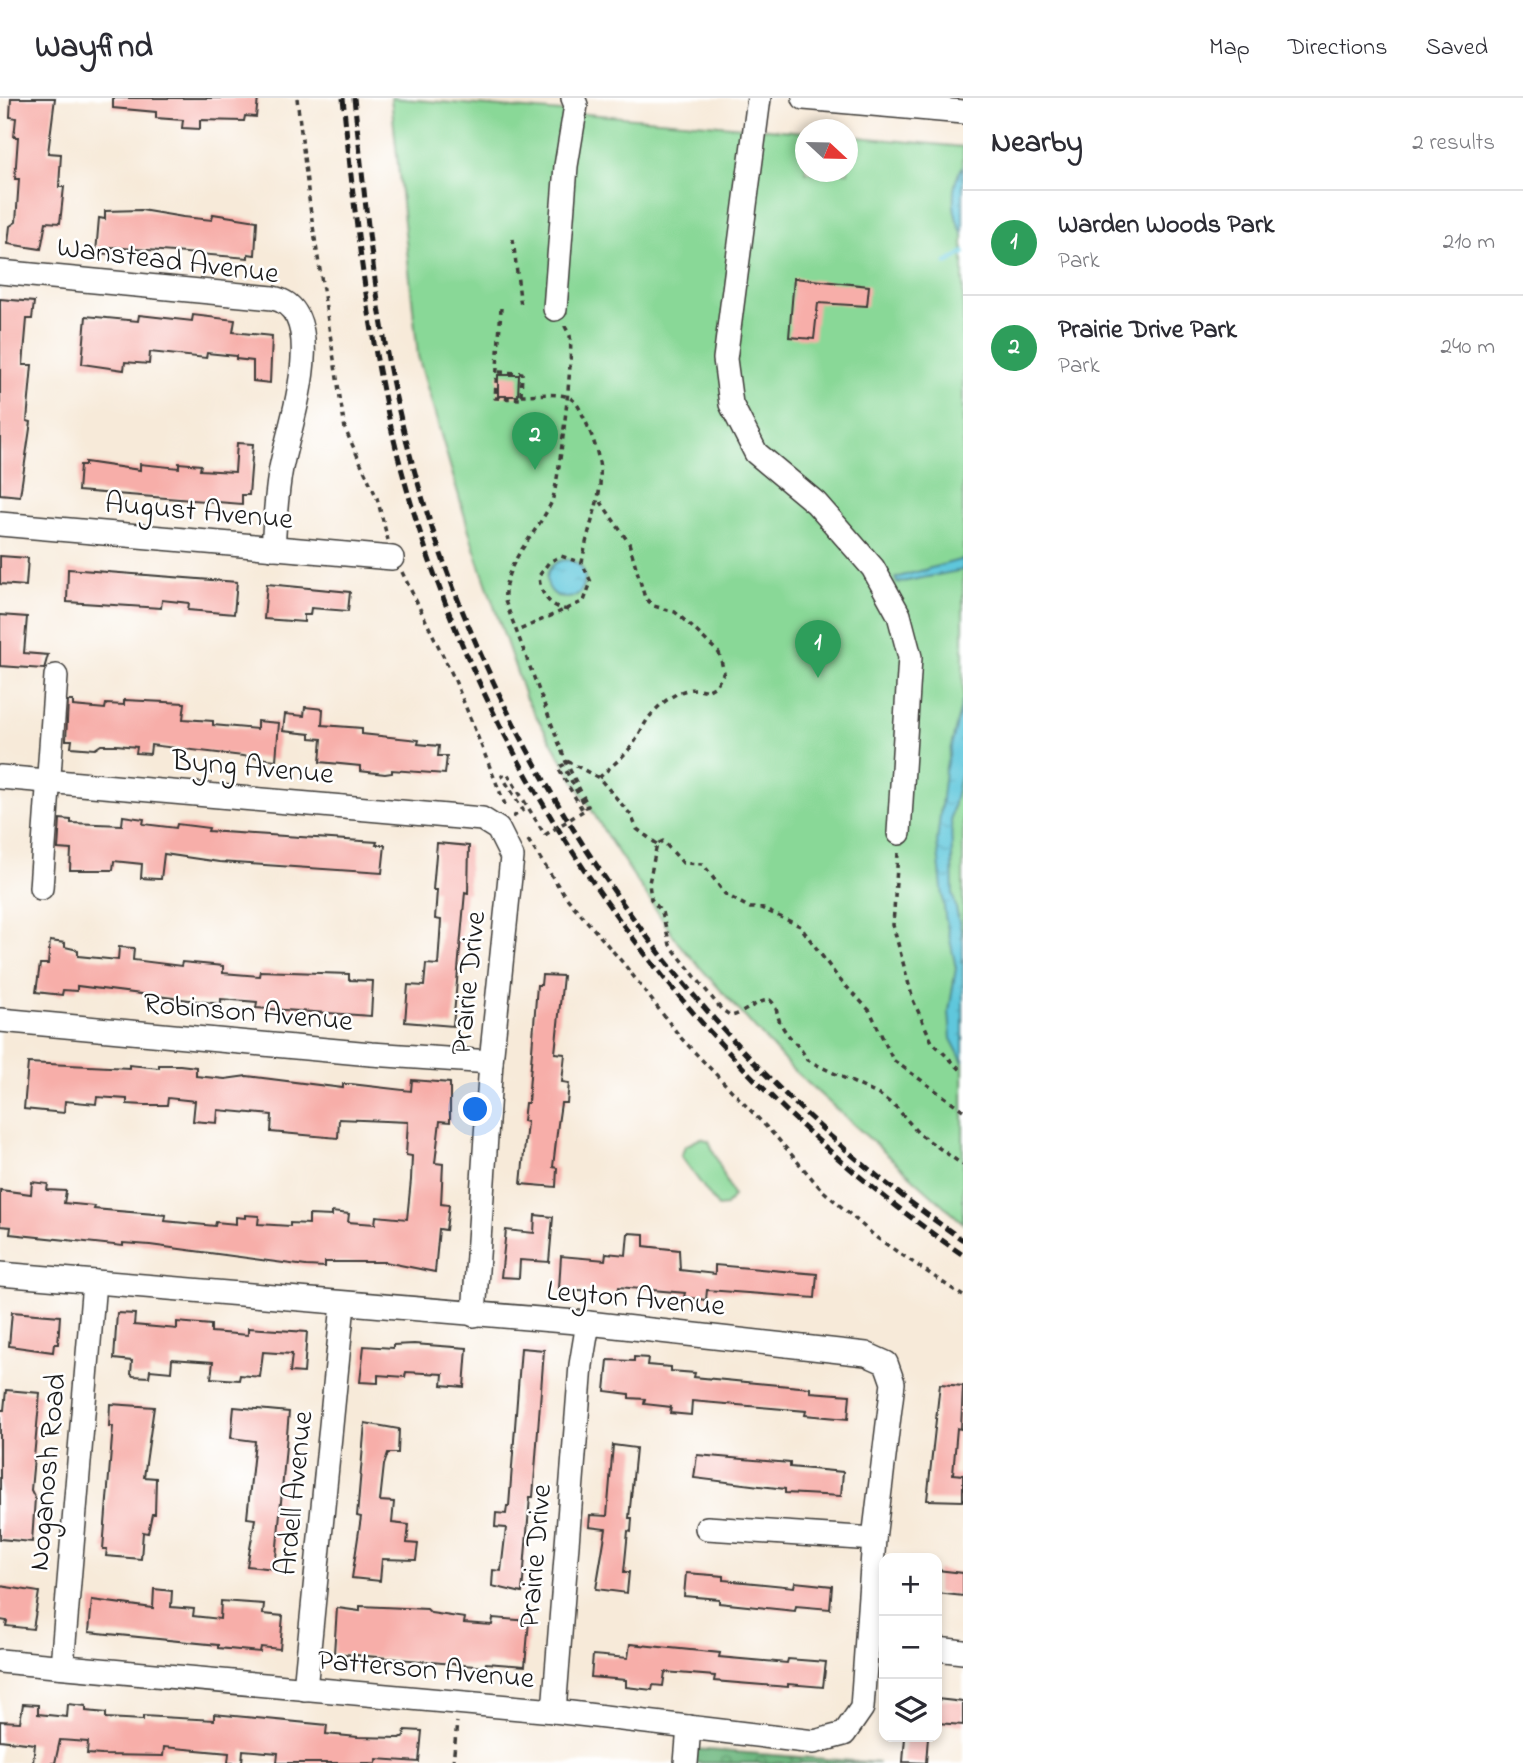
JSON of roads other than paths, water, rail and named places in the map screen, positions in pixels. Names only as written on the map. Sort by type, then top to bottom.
[{"type":"street","points":[[555,309],[566,166],[576,105],[573,98]]},
{"type":"street","points":[[759,98],[725,359],[731,404],[756,453],[816,503],[873,568],[899,615],[910,657],[900,833]]},
{"type":"street","points":[[804,98],[963,112]]},
{"type":"street","name":"Wanstead Avenue","points":[[0,271],[273,298],[293,308],[303,331],[299,398],[280,469],[273,548]]},
{"type":"street","name":"August Avenue","points":[[0,524],[392,558]]},
{"type":"street","points":[[41,888],[56,676]]},
{"type":"street","name":"Byng Avenue","points":[[0,776],[400,810],[482,819],[498,829]]},
{"type":"street","name":"Prairie Drive","points":[[474,1315],[491,1062],[512,857],[498,829]]},
{"type":"street","name":"Robinson Avenue","points":[[0,1020],[371,1054],[491,1062]]},
{"type":"street","name":"Leyton Avenue","points":[[0,1274],[588,1323],[866,1354],[886,1363],[893,1383],[874,1539],[875,1642],[862,1708],[844,1734]]},
{"type":"street","name":"Noganosh Road","points":[[62,1666],[94,1282]]},
{"type":"street","name":"Ardell Avenue","points":[[305,1689],[343,1304]]},
{"type":"street","name":"Prairie Drive","points":[[554,1711],[581,1365],[588,1323]]},
{"type":"street","points":[[708,1528],[874,1539]]},
{"type":"street","points":[[942,1650],[963,1652]]},
{"type":"street","name":"Patterson Avenue","points":[[0,1661],[554,1711],[814,1742],[844,1734]]},
{"type":"street","points":[[686,1763],[689,1727]]},
{"type":"water","points":[[963,166],[963,235],[954,209],[954,191]]},
{"type":"water","points":[[963,559],[963,570],[897,583],[895,578]]},
{"type":"water","points":[[566,560],[580,565],[585,579],[580,593],[566,598],[552,593],[547,579],[552,565]]},
{"type":"water","points":[[963,698],[963,763],[951,816],[953,895],[963,940],[963,1062],[951,1039],[949,1011],[956,968],[945,916],[937,842],[945,771]]},
{"type":"waterway","points":[[947,263],[963,253]]},
{"type":"railway","points":[[343,98],[371,323],[398,456],[435,575],[483,690],[541,801],[609,906],[686,1005],[772,1096],[864,1180],[963,1255]]},
{"type":"railway","points":[[354,98],[376,286],[396,398],[430,523],[476,644],[533,761],[601,872],[679,977],[765,1074],[860,1162],[963,1240]]},
{"type":"place","name":"Prairie Drive Park","points":[[535,470]]},
{"type":"place","name":"Warden Woods Park","points":[[818,678]]}]
